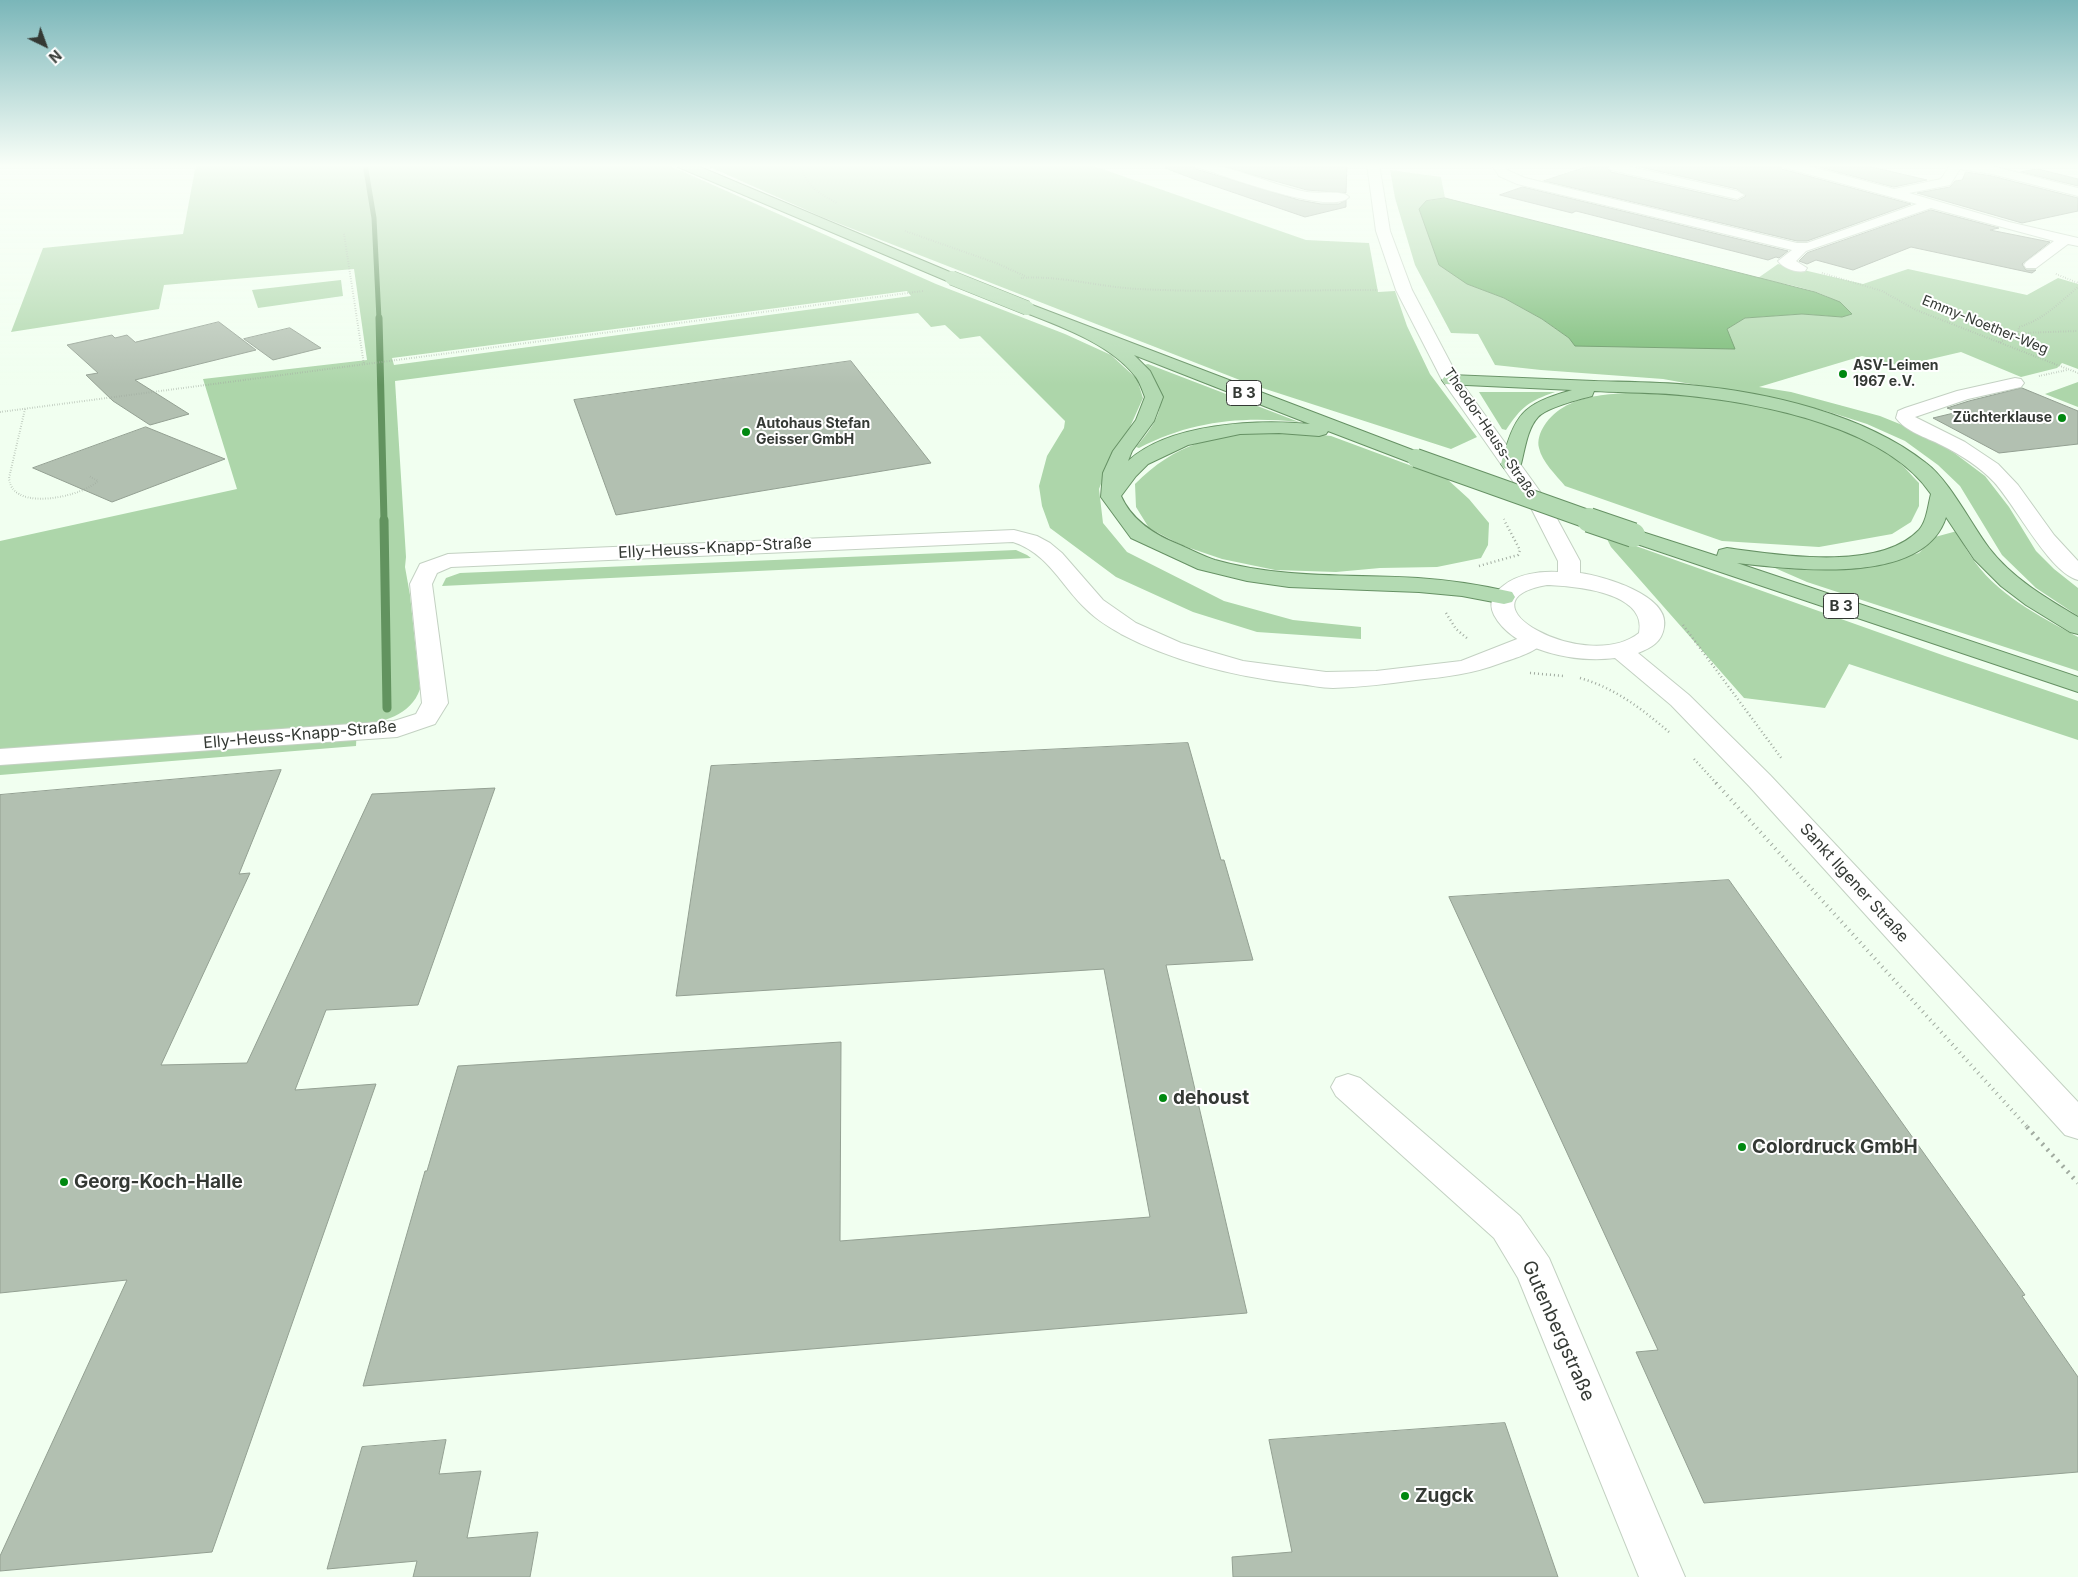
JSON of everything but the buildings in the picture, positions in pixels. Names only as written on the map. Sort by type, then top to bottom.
[{"type":"main road","name":"B 3","points":[[856,238],[1027,308],[1416,458],[1661,545],[2078,686]]},
{"type":"main road","points":[[1073,326],[1122,353],[1144,375],[1154,397],[1144,421],[1123,451],[1113,473],[1111,497],[1140,533],[1188,559],[1242,573],[1317,584],[1402,584],[1455,588],[1504,597]]},
{"type":"main road","points":[[1451,380],[1668,388],[1713,392],[1775,404],[1848,426],[1886,444],[1921,468],[1962,522],[1982,554],[2009,580],[2034,600],[2078,627]]},
{"type":"main road","points":[[1511,464],[1520,432],[1532,412],[1540,408],[1581,393],[1668,388]]},
{"type":"main road","points":[[1111,497],[1126,474],[1146,456],[1180,441],[1211,432],[1251,428],[1294,427],[1331,431],[1416,458]]},
{"type":"main road","points":[[1661,545],[1793,563],[1852,562],[1878,558],[1914,545],[1927,533],[1936,517],[1941,495]]},
{"type":"street","name":"Theodor-Heuss-Straße","points":[[1385,238],[1404,290],[1451,380],[1539,504],[1568,561],[1569,579]]},
{"type":"street","points":[[1755,238],[1789,246],[1802,247],[1830,238]]},
{"type":"street","points":[[2031,265],[2072,240]]},
{"type":"street","points":[[1800,268],[1785,261],[1797,254],[1802,247]]},
{"type":"street","points":[[2014,383],[1954,398],[1911,412],[1905,415],[1905,418],[1910,423],[1972,454],[1997,473],[2055,551],[2078,573]]},
{"type":"street","name":"Elly-Heuss-Knapp-Straße","points":[[0,757],[396,729],[426,719],[434,703],[421,584],[428,569],[448,561],[1014,536],[1032,541],[1055,557],[1079,589],[1106,614],[1144,637],[1191,656],[1253,671],[1336,680],[1402,675],[1467,667],[1499,656],[1535,639]]},
{"type":"street","points":[[1547,578],[1569,579],[1593,582],[1616,590],[1635,600],[1648,611],[1653,624],[1650,635],[1638,644],[1620,650],[1586,652],[1568,649],[1535,639],[1518,630],[1507,619],[1502,608],[1504,597],[1512,588],[1527,582],[1547,578]]},
{"type":"street","name":"Sankt Ilgener Straße","points":[[1620,650],[1680,700],[1760,781],[2078,1125]]},
{"type":"street","name":"Gutenbergstraße","points":[[1348,1087],[1507,1227],[1535,1270],[1662,1577]]},
{"type":"path","points":[[345,238],[364,365]]},
{"type":"path","points":[[921,238],[1005,266],[1026,277]]},
{"type":"path","name":"Emmy-Noether-Weg","points":[[1800,268],[1875,287],[1901,299],[1916,310],[2078,373]]},
{"type":"path","points":[[1018,278],[1063,277],[1135,289],[1378,290]]},
{"type":"path","points":[[2018,334],[2019,327],[2030,324],[2045,316],[2078,288]]},
{"type":"path","points":[[0,412],[923,291]]},
{"type":"path","points":[[1999,342],[2018,334],[2078,331]]},
{"type":"path","points":[[25,409],[9,478],[11,488],[20,495],[38,498],[57,496],[82,492],[94,486],[98,480],[89,476]]},
{"type":"path","points":[[1503,516],[1520,550],[1518,555],[1463,573],[1443,608],[1456,629],[1470,641],[1530,673],[1582,679],[1606,686],[1636,703],[1676,738]]},
{"type":"path","points":[[1689,753],[2078,1183]]},
{"type":"shaded area","points":[[147,238],[832,238],[936,284],[1065,334],[1111,355],[1137,379],[1143,398],[1130,427],[1112,455],[1099,489],[1103,523],[1127,552],[1224,601],[1293,620],[1361,627],[1361,639],[1257,632],[1193,612],[1116,577],[1050,528],[1042,506],[1039,486],[1047,456],[1064,428],[1065,421],[980,336],[960,339],[945,325],[931,327],[918,313],[395,381],[406,557],[405,567],[410,595],[420,689],[410,706],[403,712],[386,720],[357,726],[356,746],[0,775],[0,541],[237,489],[203,379],[367,360],[354,269],[164,285],[159,309],[11,332],[43,248]],"holes":[[[907,291],[911,296],[394,365],[392,358]]]},
{"type":"shaded area","points":[[875,238],[1299,238],[1306,240],[1369,243],[1378,292],[1395,291],[1407,326],[1430,374],[1477,437],[1451,449],[1250,384]]},
{"type":"shaded area","points":[[1407,238],[1445,238],[1467,284],[1504,298],[1542,319],[1569,338],[1734,349],[1727,329],[1745,318],[1802,314],[1842,317],[1852,314],[1843,306],[1821,294],[1796,286],[1758,278],[1778,264],[1863,284],[1908,269],[2027,295],[2058,278],[2078,284],[2078,369],[2062,363],[2057,368],[2021,377],[1961,352],[1901,366],[1862,356],[1759,387],[1791,392],[1880,416],[1912,429],[1953,452],[1985,476],[2009,507],[2036,551],[2054,569],[2078,588],[2078,616],[2036,588],[2002,555],[1960,486],[1938,465],[1905,441],[1867,424],[1790,402],[1663,379],[1495,365],[1478,334],[1451,333],[1415,265]]},
{"type":"shaded area","points":[[1429,238],[1601,238],[1815,292],[1840,302],[1852,314],[1842,317],[1802,314],[1745,318],[1727,329],[1735,349],[1575,346],[1569,338],[1542,319],[1504,298],[1467,284],[1439,265]]},
{"type":"shaded area","points":[[341,280],[343,296],[258,308],[252,290]]},
{"type":"shaded area","points":[[1148,364],[1299,422],[1237,420],[1197,426],[1158,439],[1139,448],[1136,447],[1152,427],[1160,408],[1158,388],[1144,365]]},
{"type":"shaded area","points":[[2078,382],[2078,407],[2045,394]]},
{"type":"shaded area","points":[[1479,392],[1555,392],[1526,406],[1506,430],[1502,429]]},
{"type":"shaded area","points":[[1662,392],[1750,404],[1809,418],[1837,428],[1889,454],[1901,464],[1919,483],[1919,506],[1911,522],[1892,534],[1819,547],[1722,541],[1565,486],[1543,458],[1538,445],[1541,431],[1554,414],[1567,405],[1597,396]]},
{"type":"shaded area","points":[[1268,431],[1331,436],[1447,479],[1469,499],[1489,523],[1488,545],[1481,558],[1437,567],[1380,568],[1336,572],[1275,570],[1222,559],[1181,545],[1149,528],[1136,507],[1135,484],[1150,470],[1165,459],[1196,444],[1212,439]]},
{"type":"shaded area","points":[[1957,531],[1980,569],[2005,593],[2033,612],[2078,637],[2078,671],[1807,582],[1768,565],[1883,563],[1919,553],[1935,537]]},
{"type":"shaded area","points":[[1605,535],[1945,656],[2078,701],[2078,740],[1849,664],[1825,708],[1744,698],[1611,547]]},
{"type":"shaded area","points":[[1016,550],[1031,558],[442,586],[446,578],[460,573]]},
{"type":"waterway","points":[[375,238],[379,319]]},
{"type":"waterway","points":[[379,318],[384,521]]},
{"type":"waterway","points":[[384,520],[387,708]]},
{"type":"place","name":"ASV-Leimen 1967 e.V.","points":[[1843,374]]},
{"type":"place","name":"Züchterklause","points":[[2062,418]]},
{"type":"place","name":"Autohaus Stefan Geisser GmbH","points":[[746,432]]},
{"type":"place","name":"dehoust","points":[[1163,1098]]},
{"type":"place","name":"Colordruck GmbH","points":[[1742,1147]]},
{"type":"place","name":"Georg-Koch-Halle","points":[[64,1182]]},
{"type":"place","name":"Zugck","points":[[1405,1496]]}]
